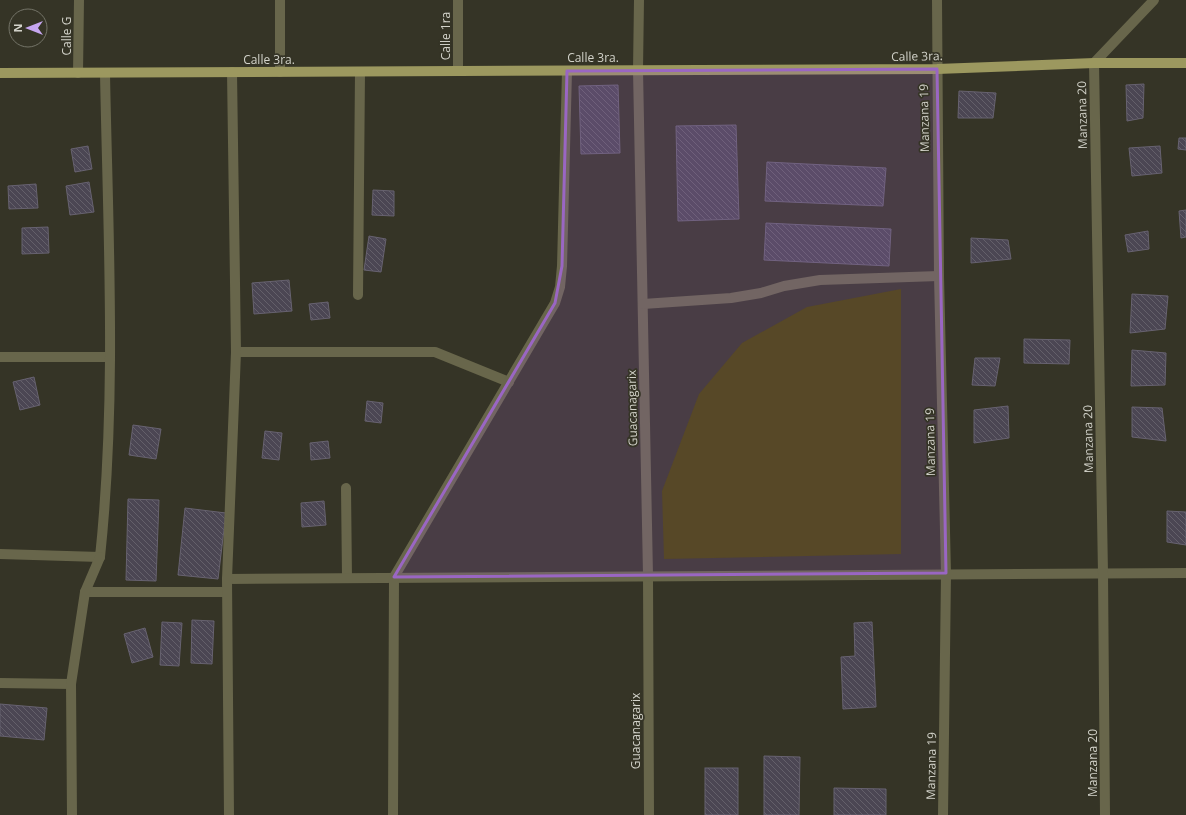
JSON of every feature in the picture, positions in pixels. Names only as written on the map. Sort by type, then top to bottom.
[{"type":"main road","name":"Calle 3ra.","points":[[0,73],[936,69],[1094,63],[1186,63]]},
{"type":"street","name":"Calle G","points":[[78,73],[79,0]]},
{"type":"street","points":[[280,0],[280,72]]},
{"type":"street","name":"Calle 1ra","points":[[458,0],[458,71]]},
{"type":"street","name":"Guacanagarix","points":[[639,0],[638,70],[648,575],[649,815]]},
{"type":"street","name":"Manzana 19","points":[[937,0],[936,69],[939,276],[946,573],[944,815]]},
{"type":"street","points":[[1094,63],[1154,0]]},
{"type":"street","name":"Manzana 20","points":[[1094,63],[1103,573],[1105,815]]},
{"type":"street","points":[[393,815],[394,577],[555,303],[560,287],[567,70]]},
{"type":"street","points":[[229,815],[227,579],[236,352],[232,72]]},
{"type":"street","points":[[358,295],[360,72]]},
{"type":"street","points":[[72,815],[71,684],[85,592],[100,557],[105,510],[110,356],[105,73]]},
{"type":"street","points":[[643,304],[731,298],[760,293],[784,286],[820,280],[939,276]]},
{"type":"street","points":[[236,352],[435,352],[509,382]]},
{"type":"street","points":[[0,357],[110,356]]},
{"type":"street","points":[[346,488],[347,578]]},
{"type":"street","points":[[0,554],[100,557]]},
{"type":"street","points":[[227,579],[946,573],[1186,573]]},
{"type":"street","points":[[85,592],[227,592]]},
{"type":"street","points":[[0,683],[71,684]]},
{"type":"highlighted area","points":[[937,69],[946,573],[394,577],[555,303],[562,266],[567,71]]},
{"type":"shaded area","points":[[901,289],[901,554],[664,559],[662,491],[699,394],[742,343],[807,307]]},
{"type":"building","points":[[1144,84],[1143,118],[1127,121],[1126,85]]},
{"type":"building","points":[[618,85],[620,153],[581,154],[579,86]]},
{"type":"building","points":[[959,91],[996,93],[993,118],[958,118]]},
{"type":"building","points":[[736,125],[739,219],[678,221],[676,126]]},
{"type":"building","points":[[1179,138],[1186,138],[1186,150],[1178,149]]},
{"type":"building","points":[[88,146],[92,169],[75,172],[71,149]]},
{"type":"building","points":[[1160,146],[1162,173],[1132,176],[1129,148]]},
{"type":"building","points":[[767,162],[886,168],[883,206],[765,201]]},
{"type":"building","points":[[89,182],[94,212],[70,215],[66,186]]},
{"type":"building","points":[[36,184],[38,208],[9,209],[8,186]]},
{"type":"building","points":[[373,190],[394,191],[394,216],[372,215]]},
{"type":"building","points":[[1186,210],[1186,237],[1181,238],[1179,211]]},
{"type":"building","points":[[766,223],[891,229],[889,266],[764,260]]},
{"type":"building","points":[[48,227],[49,253],[22,254],[22,228]]},
{"type":"building","points":[[1148,231],[1149,249],[1128,252],[1125,235]]},
{"type":"building","points":[[369,236],[386,239],[381,272],[364,270]]},
{"type":"building","points":[[971,238],[1008,240],[1011,259],[971,263]]},
{"type":"building","points":[[289,280],[292,311],[254,314],[252,283]]},
{"type":"building","points":[[1132,294],[1168,296],[1165,329],[1130,333]]},
{"type":"building","points":[[328,302],[330,318],[311,320],[309,304]]},
{"type":"building","points":[[1024,339],[1070,340],[1069,364],[1024,363]]},
{"type":"building","points":[[1132,350],[1166,353],[1165,385],[1131,386]]},
{"type":"building","points":[[975,358],[1000,358],[995,386],[972,385]]},
{"type":"building","points":[[34,377],[40,405],[20,410],[13,382]]},
{"type":"building","points":[[367,401],[383,403],[381,423],[365,421]]},
{"type":"building","points":[[1008,406],[1009,438],[974,443],[974,410]]},
{"type":"building","points":[[1132,407],[1162,408],[1166,441],[1132,437]]},
{"type":"building","points":[[133,425],[161,429],[156,459],[129,455]]},
{"type":"building","points":[[265,431],[282,433],[279,460],[262,458]]},
{"type":"building","points":[[328,441],[330,458],[311,460],[310,443]]},
{"type":"building","points":[[128,499],[159,500],[156,581],[126,580]]},
{"type":"building","points":[[324,501],[326,525],[302,527],[301,503]]},
{"type":"building","points":[[185,508],[226,513],[218,579],[178,575]]},
{"type":"building","points":[[1167,511],[1186,512],[1186,545],[1167,542]]},
{"type":"building","points":[[192,620],[214,621],[212,664],[191,663]]},
{"type":"building","points":[[162,622],[182,623],[179,666],[160,665]]},
{"type":"building","points":[[872,622],[876,707],[843,709],[841,657],[855,656],[854,623]]},
{"type":"building","points":[[145,628],[153,657],[132,663],[124,634]]},
{"type":"building","points":[[0,704],[47,708],[44,740],[0,736]]},
{"type":"building","points":[[764,756],[800,757],[799,815],[764,815]]},
{"type":"building","points":[[705,768],[738,768],[738,815],[705,815]]},
{"type":"building","points":[[834,788],[886,789],[886,815],[834,815]]}]
